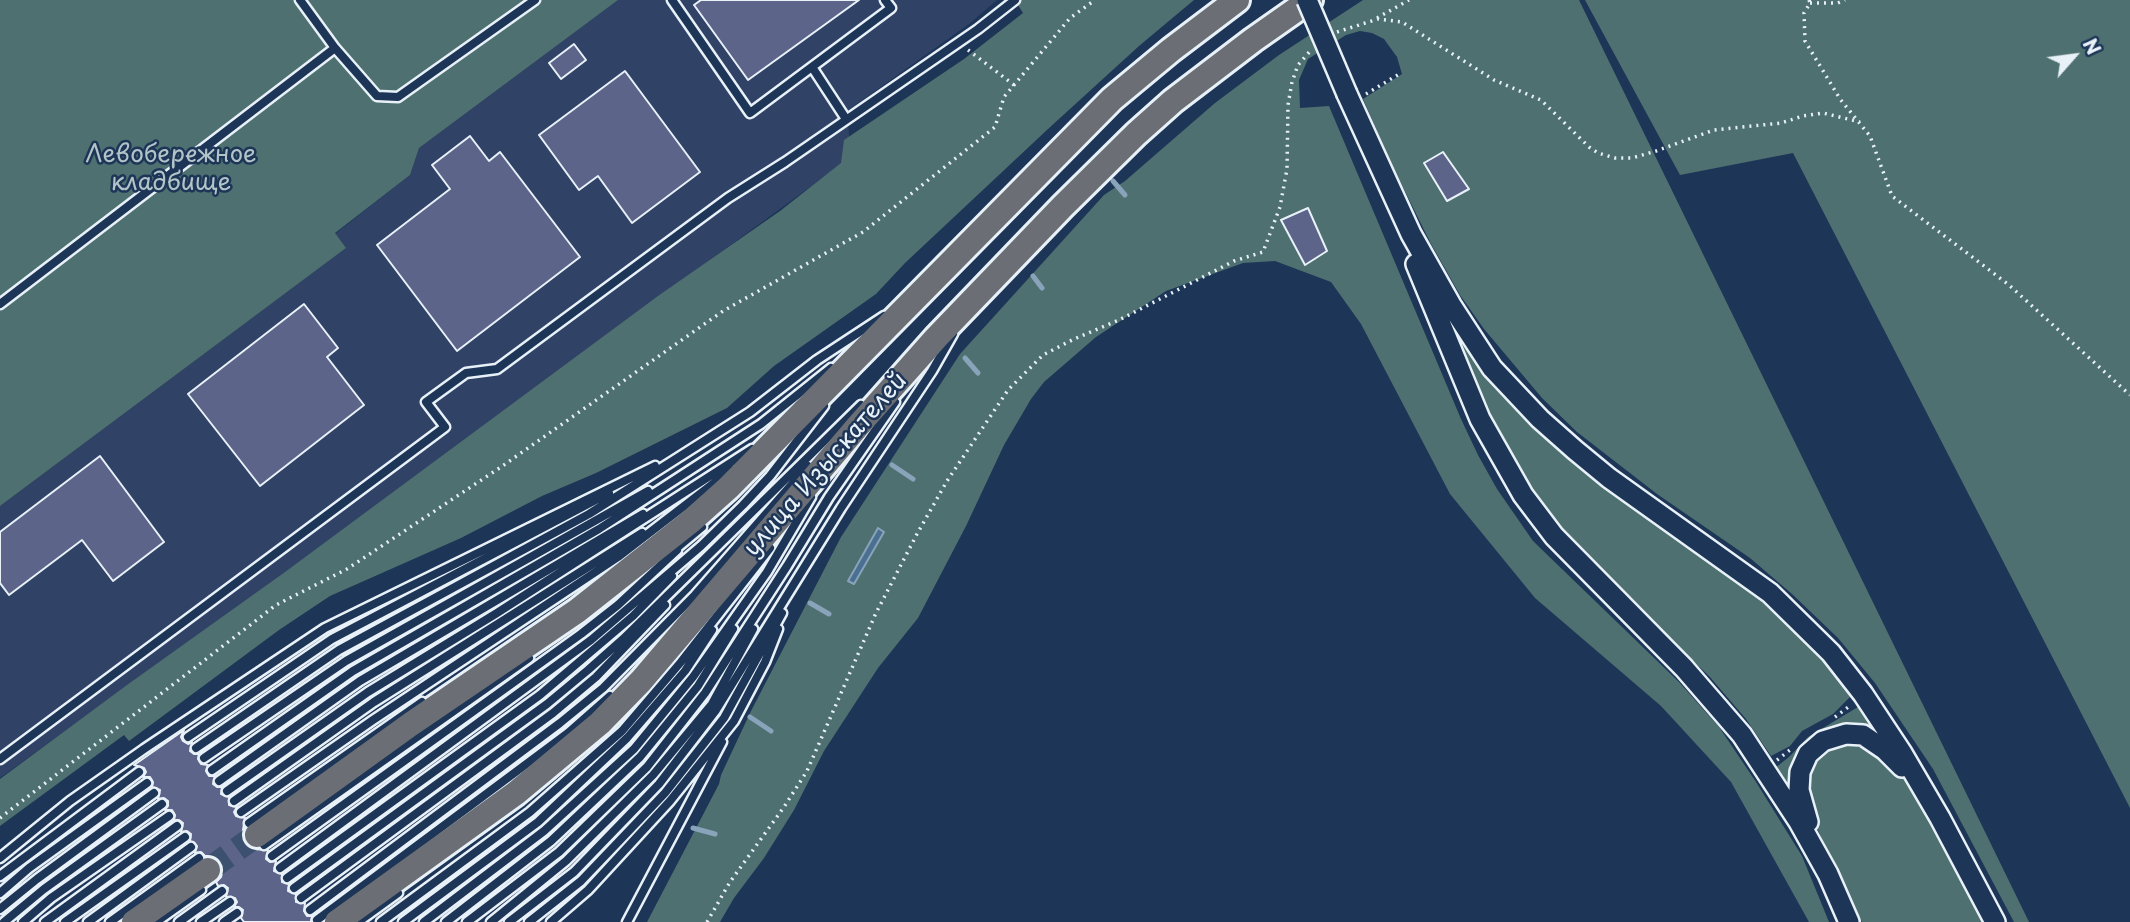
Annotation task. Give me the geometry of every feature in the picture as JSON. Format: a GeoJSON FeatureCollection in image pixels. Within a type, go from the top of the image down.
{"type":"FeatureCollection","features":[{"type":"Feature","properties":{"kind":"highway","name":"улица Изыскателей"},"geometry":{"type":"LineString","coordinates":[[257,834],[576,611],[696,519],[779,432],[922,292],[1112,99],[1237,0]]}},
{"type":"Feature","properties":{"kind":"highway","name":"улица Изыскателей"},"geometry":{"type":"LineString","coordinates":[[327,921],[516,793],[577,744],[641,681],[739,576],[857,427],[936,338],[1136,134],[1211,72],[1308,0]]}},
{"type":"Feature","properties":{"kind":"highway"},"geometry":{"type":"LineString","coordinates":[[134,922],[204,872]]}},
{"type":"Feature","properties":{"kind":"street"},"geometry":{"type":"LineString","coordinates":[[1308,0],[1354,96],[1411,234],[1492,368],[1540,419],[1601,471],[1738,569],[1806,626],[1831,653],[1863,694],[1902,753],[1995,922]]}},
{"type":"Feature","properties":{"kind":"street"},"geometry":{"type":"LineString","coordinates":[[1354,96],[1480,419],[1508,471],[1553,536],[1684,668],[1742,735],[1799,821],[1828,874]]}},
{"type":"Feature","properties":{"kind":"street"},"geometry":{"type":"LineString","coordinates":[[1849,922],[1801,802],[1798,781],[1808,754],[1830,737],[1856,734],[1872,739],[1910,776],[1940,818]]}},
{"type":"Feature","properties":{"kind":"lane"},"geometry":{"type":"LineString","coordinates":[[300,0],[335,48],[377,96],[398,97],[535,0]]}},
{"type":"Feature","properties":{"kind":"lane"},"geometry":{"type":"LineString","coordinates":[[672,0],[750,113],[891,8],[885,0]]}},
{"type":"Feature","properties":{"kind":"lane"},"geometry":{"type":"LineString","coordinates":[[0,759],[445,427],[426,402],[466,373],[496,369],[728,198],[958,43],[1015,0]]}},
{"type":"Feature","properties":{"kind":"lane"},"geometry":{"type":"LineString","coordinates":[[0,303],[335,48]]}},
{"type":"Feature","properties":{"kind":"lane"},"geometry":{"type":"LineString","coordinates":[[812,67],[846,119]]}},
{"type":"Feature","properties":{"kind":"lane"},"geometry":{"type":"LineString","coordinates":[[848,353],[922,292]]}},
{"type":"Feature","properties":{"kind":"lane"},"geometry":{"type":"LineString","coordinates":[[768,463],[922,292]]}},
{"type":"Feature","properties":{"kind":"lane"},"geometry":{"type":"LineString","coordinates":[[196,748],[339,650],[589,514],[750,412],[836,347],[922,292]]}},
{"type":"Feature","properties":{"kind":"lane"},"geometry":{"type":"LineString","coordinates":[[905,386],[970,304]]}},
{"type":"Feature","properties":{"kind":"lane"},"geometry":{"type":"LineString","coordinates":[[509,922],[574,872],[659,785],[716,710],[810,559],[933,371],[970,304]]}},
{"type":"Feature","properties":{"kind":"lane"},"geometry":{"type":"LineString","coordinates":[[875,392],[936,338]]}},
{"type":"Feature","properties":{"kind":"lane"},"geometry":{"type":"LineString","coordinates":[[212,770],[353,671],[599,528],[733,442],[777,412],[838,362]]}},
{"type":"Feature","properties":{"kind":"lane"},"geometry":{"type":"LineString","coordinates":[[287,878],[540,695],[633,616],[770,476],[843,382]]}},
{"type":"Feature","properties":{"kind":"lane"},"geometry":{"type":"LineString","coordinates":[[491,922],[566,861],[653,775],[712,704],[829,497],[897,397]]}},
{"type":"Feature","properties":{"kind":"lane"},"geometry":{"type":"LineString","coordinates":[[294,888],[547,704],[614,647],[865,401],[695,595],[638,668]]}},
{"type":"Feature","properties":{"kind":"lane"},"geometry":{"type":"LineString","coordinates":[[446,922],[551,841],[640,757],[698,686],[857,427]]}},
{"type":"Feature","properties":{"kind":"lane"},"geometry":{"type":"LineString","coordinates":[[188,737],[332,639],[584,508],[724,428]]}},
{"type":"Feature","properties":{"kind":"lane"},"geometry":{"type":"LineString","coordinates":[[227,792],[368,692],[498,613],[779,432]]}},
{"type":"Feature","properties":{"kind":"lane"},"geometry":{"type":"LineString","coordinates":[[204,758],[345,661],[733,442]]}},
{"type":"Feature","properties":{"kind":"lane"},"geometry":{"type":"LineString","coordinates":[[0,858],[70,801],[325,628],[655,466]]}},
{"type":"Feature","properties":{"kind":"lane"},"geometry":{"type":"LineString","coordinates":[[219,781],[360,681],[604,535],[691,487]]}},
{"type":"Feature","properties":{"kind":"lane"},"geometry":{"type":"LineString","coordinates":[[616,723],[739,576],[816,490]]}},
{"type":"Feature","properties":{"kind":"lane"},"geometry":{"type":"LineString","coordinates":[[581,595],[696,519]]}},
{"type":"Feature","properties":{"kind":"lane"},"geometry":{"type":"LineString","coordinates":[[607,601],[696,519]]}},
{"type":"Feature","properties":{"kind":"lane"},"geometry":{"type":"LineString","coordinates":[[272,856],[618,605],[696,519]]}},
{"type":"Feature","properties":{"kind":"lane"},"geometry":{"type":"LineString","coordinates":[[234,801],[374,702],[696,519]]}},
{"type":"Feature","properties":{"kind":"lane"},"geometry":{"type":"LineString","coordinates":[[241,812],[373,720],[618,557],[696,519]]}},
{"type":"Feature","properties":{"kind":"lane"},"geometry":{"type":"LineString","coordinates":[[280,868],[591,640],[701,546]]}},
{"type":"Feature","properties":{"kind":"lane"},"geometry":{"type":"LineString","coordinates":[[302,898],[597,677],[708,556]]}},
{"type":"Feature","properties":{"kind":"lane"},"geometry":{"type":"LineString","coordinates":[[529,922],[581,881],[665,793],[724,718],[810,559]]}},
{"type":"Feature","properties":{"kind":"lane"},"geometry":{"type":"LineString","coordinates":[[467,922],[559,852],[647,766],[705,694],[788,566]]}},
{"type":"Feature","properties":{"kind":"lane"},"geometry":{"type":"LineString","coordinates":[[424,922],[544,831],[634,749],[693,677],[767,572]]}},
{"type":"Feature","properties":{"kind":"lane"},"geometry":{"type":"LineString","coordinates":[[381,922],[530,812],[622,731],[681,662],[739,576]]}},
{"type":"Feature","properties":{"kind":"lane"},"geometry":{"type":"LineString","coordinates":[[403,922],[538,822],[627,738],[685,671],[739,576]]}},
{"type":"Feature","properties":{"kind":"lane"},"geometry":{"type":"LineString","coordinates":[[310,910],[603,688],[695,595]]}},
{"type":"Feature","properties":{"kind":"lane"},"geometry":{"type":"LineString","coordinates":[[627,922],[675,827],[765,662],[792,595]]}},
{"type":"Feature","properties":{"kind":"lane"},"geometry":{"type":"LineString","coordinates":[[573,625],[584,617]]}},
{"type":"Feature","properties":{"kind":"lane"},"geometry":{"type":"LineString","coordinates":[[257,834],[541,650]]}},
{"type":"Feature","properties":{"kind":"lane"},"geometry":{"type":"LineString","coordinates":[[327,921],[568,733],[619,687]]}},
{"type":"Feature","properties":{"kind":"lane"},"geometry":{"type":"LineString","coordinates":[[257,834],[433,695]]}},
{"type":"Feature","properties":{"kind":"lane"},"geometry":{"type":"LineString","coordinates":[[551,922],[589,890],[670,801],[734,720]]}},
{"type":"Feature","properties":{"kind":"lane"},"geometry":{"type":"LineString","coordinates":[[0,876],[139,772]]}},
{"type":"Feature","properties":{"kind":"lane"},"geometry":{"type":"LineString","coordinates":[[0,892],[29,867],[146,783]]}},
{"type":"Feature","properties":{"kind":"lane"},"geometry":{"type":"LineString","coordinates":[[521,802],[542,784]]}},
{"type":"Feature","properties":{"kind":"lane"},"geometry":{"type":"LineString","coordinates":[[0,909],[154,793]]}},
{"type":"Feature","properties":{"kind":"lane"},"geometry":{"type":"LineString","coordinates":[[4,922],[44,889],[162,804]]}},
{"type":"Feature","properties":{"kind":"lane"},"geometry":{"type":"LineString","coordinates":[[23,922],[51,898],[169,816]]}},
{"type":"Feature","properties":{"kind":"lane"},"geometry":{"type":"LineString","coordinates":[[45,922],[177,826]]}},
{"type":"Feature","properties":{"kind":"lane"},"geometry":{"type":"LineString","coordinates":[[65,922],[185,837]]}},
{"type":"Feature","properties":{"kind":"lane"},"geometry":{"type":"LineString","coordinates":[[88,922],[191,847]]}},
{"type":"Feature","properties":{"kind":"lane"},"geometry":{"type":"LineString","coordinates":[[110,922],[204,872]]}},
{"type":"Feature","properties":{"kind":"lane"},"geometry":{"type":"LineString","coordinates":[[156,922],[204,872]]}},
{"type":"Feature","properties":{"kind":"lane"},"geometry":{"type":"LineString","coordinates":[[358,922],[403,889]]}},
{"type":"Feature","properties":{"kind":"lane"},"geometry":{"type":"LineString","coordinates":[[179,922],[222,891]]}},
{"type":"Feature","properties":{"kind":"lane"},"geometry":{"type":"LineString","coordinates":[[201,922],[230,902]]}},
{"type":"Feature","properties":{"kind":"lane"},"geometry":{"type":"LineString","coordinates":[[224,922],[237,913]]}},
{"type":"Feature","properties":{"kind":"path"},"geometry":{"type":"LineString","coordinates":[[0,818],[276,605],[346,569],[380,547],[501,467],[723,311],[863,232],[995,127],[1004,97],[1070,18],[1095,0]]}},
{"type":"Feature","properties":{"kind":"path"},"geometry":{"type":"LineString","coordinates":[[1329,36],[1371,21],[1409,0]]}},
{"type":"Feature","properties":{"kind":"path"},"geometry":{"type":"LineString","coordinates":[[1845,0],[1838,3],[1810,2],[1804,13],[1805,41],[1823,74],[1871,136],[1892,196],[2009,285],[2130,395]]}},
{"type":"Feature","properties":{"kind":"path"},"geometry":{"type":"LineString","coordinates":[[1371,21],[1390,19],[1402,22],[1494,80],[1541,100],[1589,147],[1615,158],[1632,158],[1656,152],[1714,130],[1781,123],[1802,116],[1823,113],[1860,122]]}},
{"type":"Feature","properties":{"kind":"path"},"geometry":{"type":"LineString","coordinates":[[958,43],[1014,85]]}},
{"type":"Feature","properties":{"kind":"path"},"geometry":{"type":"LineString","coordinates":[[707,922],[730,882],[807,771],[876,613],[917,534],[954,471],[1008,390],[1043,355],[1074,338],[1119,320],[1234,261],[1263,252],[1280,207],[1287,169],[1288,105],[1292,82],[1298,65],[1318,44]]}},
{"type":"Feature","properties":{"kind":"path"},"geometry":{"type":"LineString","coordinates":[[1354,96],[1401,73]]}},
{"type":"Feature","properties":{"kind":"shaded area"},"geometry":{"type":"Polygon","coordinates":[[[618,0],[997,0],[969,24],[847,111],[851,157],[485,428],[0,778],[0,506],[346,248],[335,234],[410,175],[419,148],[618,0]]]}},
{"type":"Feature","properties":{"kind":"shaded area"},"geometry":{"type":"Polygon","coordinates":[[[878,528],[884,532],[854,584],[848,581],[878,528]]]}},
{"type":"Feature","properties":{"kind":"green space","name":"Левобережное кладбище"},"geometry":{"type":"Polygon","coordinates":[[[0,0],[618,0],[419,148],[410,175],[335,233],[346,248],[0,506],[0,0]]]}},
{"type":"Feature","properties":{"kind":"green space"},"geometry":{"type":"Polygon","coordinates":[[[1015,0],[1194,0],[1048,129],[905,263],[876,294],[774,366],[727,408],[596,473],[542,496],[461,538],[330,596],[279,630],[129,741],[124,735],[0,826],[0,779],[658,296],[780,211],[841,163],[844,140],[964,59],[1023,13],[1015,0]]]}},
{"type":"Feature","properties":{"kind":"green space"},"geometry":{"type":"Polygon","coordinates":[[[1363,0],[1579,0],[2029,922],[2014,922],[1933,769],[1875,683],[1838,638],[1750,558],[1657,494],[1577,432],[1542,398],[1484,329],[1460,295],[1430,242],[1363,99],[1402,74],[1397,57],[1384,39],[1360,31],[1346,35],[1308,59],[1299,80],[1300,108],[1329,106],[1478,455],[1497,489],[1533,541],[1679,682],[1719,727],[1802,856],[1829,922],[1809,922],[1731,782],[1661,706],[1535,598],[1450,494],[1361,324],[1331,282],[1275,261],[1243,263],[1166,291],[1096,337],[1044,382],[1004,445],[918,618],[878,668],[824,751],[794,810],[720,922],[647,922],[719,784],[751,711],[841,537],[960,354],[1104,195],[1125,181],[1215,103],[1279,55],[1363,0]]]}},
{"type":"Feature","properties":{"kind":"green space"},"geometry":{"type":"Polygon","coordinates":[[[1585,0],[2130,0],[2130,808],[1793,153],[1680,175],[1585,0]]]}},
{"type":"Feature","properties":{"kind":"green space"},"geometry":{"type":"Polygon","coordinates":[[[1443,311],[1470,348],[1758,595],[1818,651],[1852,695],[1833,714],[1802,731],[1790,746],[1771,756],[1746,719],[1709,676],[1545,516],[1490,425],[1443,311]]]}},
{"type":"Feature","properties":{"kind":"green space"},"geometry":{"type":"Polygon","coordinates":[[[1863,704],[1894,749],[1874,732],[1797,755],[1790,772],[1792,795],[1775,768],[1808,737],[1863,704]]]}},
{"type":"Feature","properties":{"kind":"green space"},"geometry":{"type":"Polygon","coordinates":[[[1858,740],[1886,758],[1923,801],[1986,922],[1862,922],[1843,888],[1814,821],[1806,786],[1814,754],[1858,740]]]}},
{"type":"Feature","properties":{"kind":"building"},"geometry":{"type":"Polygon","coordinates":[[[701,0],[859,0],[748,80],[694,5],[701,0]]]}},
{"type":"Feature","properties":{"kind":"building"},"geometry":{"type":"Polygon","coordinates":[[[574,44],[586,60],[561,79],[549,63],[574,44]]]}},
{"type":"Feature","properties":{"kind":"building"},"geometry":{"type":"Polygon","coordinates":[[[625,71],[700,172],[632,223],[598,176],[579,190],[539,135],[625,71]]]}},
{"type":"Feature","properties":{"kind":"building"},"geometry":{"type":"Polygon","coordinates":[[[470,136],[489,161],[500,152],[580,257],[457,351],[377,245],[450,189],[432,165],[470,136]]]}},
{"type":"Feature","properties":{"kind":"building"},"geometry":{"type":"Polygon","coordinates":[[[1443,152],[1469,189],[1447,201],[1424,163],[1443,152]]]}},
{"type":"Feature","properties":{"kind":"building"},"geometry":{"type":"Polygon","coordinates":[[[1308,208],[1327,251],[1305,265],[1281,220],[1308,208]]]}},
{"type":"Feature","properties":{"kind":"building"},"geometry":{"type":"Polygon","coordinates":[[[304,304],[338,348],[327,357],[364,405],[260,486],[188,394],[304,304]]]}},
{"type":"Feature","properties":{"kind":"building"},"geometry":{"type":"Polygon","coordinates":[[[100,456],[164,542],[113,581],[82,540],[9,595],[0,583],[0,532],[100,456]]]}},
{"type":"Feature","properties":{"kind":"building"},"geometry":{"type":"Polygon","coordinates":[[[184,730],[181,737],[183,741],[188,744],[192,742],[190,751],[199,754],[201,764],[208,765],[206,771],[209,776],[215,776],[213,784],[222,787],[221,794],[229,797],[229,805],[237,807],[234,812],[236,816],[245,818],[242,836],[245,843],[252,849],[268,850],[266,859],[270,862],[276,861],[274,871],[282,874],[282,882],[289,884],[288,891],[296,894],[296,902],[305,903],[304,911],[307,916],[312,916],[311,922],[244,922],[241,918],[243,910],[234,907],[237,902],[235,898],[226,897],[228,888],[224,885],[218,886],[216,882],[223,869],[220,861],[214,856],[195,853],[197,846],[190,841],[191,834],[187,831],[181,832],[183,823],[174,820],[172,810],[165,810],[168,801],[164,798],[158,799],[160,790],[152,787],[150,777],[143,777],[146,772],[144,768],[134,765],[184,730]]]}},
{"type":"Feature","properties":{"kind":"waterway"},"geometry":{"type":"LineString","coordinates":[[1113,181],[1125,195]]}},
{"type":"Feature","properties":{"kind":"waterway"},"geometry":{"type":"LineString","coordinates":[[1033,276],[1042,288]]}},
{"type":"Feature","properties":{"kind":"waterway"},"geometry":{"type":"LineString","coordinates":[[965,358],[978,373]]}},
{"type":"Feature","properties":{"kind":"waterway"},"geometry":{"type":"LineString","coordinates":[[892,465],[913,479]]}},
{"type":"Feature","properties":{"kind":"waterway"},"geometry":{"type":"LineString","coordinates":[[810,603],[829,614]]}},
{"type":"Feature","properties":{"kind":"waterway"},"geometry":{"type":"LineString","coordinates":[[750,717],[771,731]]}},
{"type":"Feature","properties":{"kind":"waterway"},"geometry":{"type":"LineString","coordinates":[[693,828],[715,834]]}},
{"type":"Feature","properties":{"kind":"tunnel"},"geometry":{"type":"LineString","coordinates":[[208,870],[257,835]]}}]}
